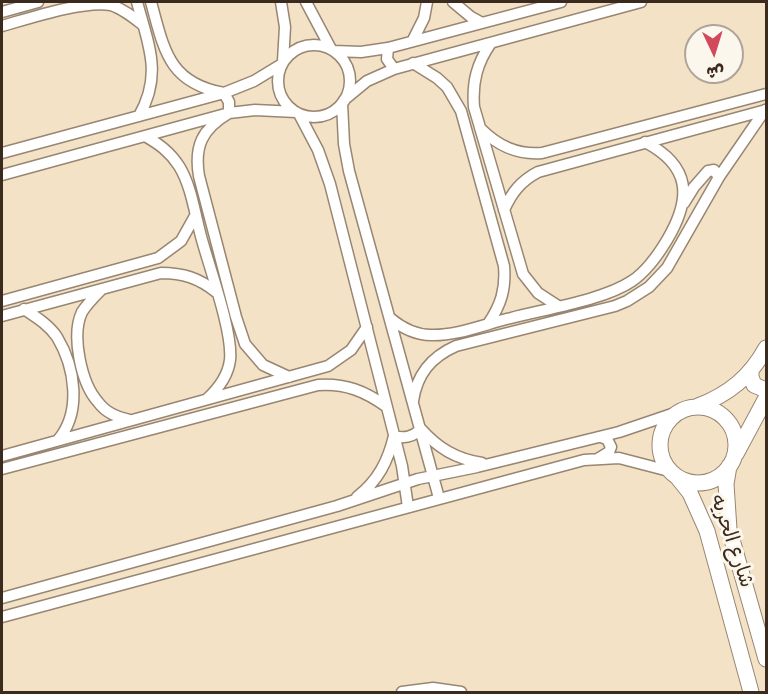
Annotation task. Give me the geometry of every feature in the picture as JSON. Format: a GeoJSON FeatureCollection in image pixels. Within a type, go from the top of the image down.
{"type":"FeatureCollection","features":[{"type":"Feature","properties":{"kind":"street"},"geometry":{"type":"LineString","coordinates":[[2,12],[38,2]]}},
{"type":"Feature","properties":{"kind":"street"},"geometry":{"type":"LineString","coordinates":[[2,26],[90,2],[122,9],[143,25]]}},
{"type":"Feature","properties":{"kind":"street"},"geometry":{"type":"LineString","coordinates":[[137,2],[152,56],[153,79],[151,92],[139,116]]}},
{"type":"Feature","properties":{"kind":"street"},"geometry":{"type":"LineString","coordinates":[[151,2],[165,53],[178,72],[199,87],[224,93],[229,102],[229,113]]}},
{"type":"Feature","properties":{"kind":"street"},"geometry":{"type":"LineString","coordinates":[[281,2],[285,27],[282,62],[277,82],[279,91],[283,99],[298,113],[313,137],[328,175],[402,466],[408,507]]}},
{"type":"Feature","properties":{"kind":"street"},"geometry":{"type":"LineString","coordinates":[[306,2],[333,50],[341,57],[349,74],[350,83],[343,101],[344,144],[349,171],[439,498]]}},
{"type":"Feature","properties":{"kind":"street"},"geometry":{"type":"LineString","coordinates":[[413,40],[424,18],[427,2]]}},
{"type":"Feature","properties":{"kind":"street"},"geometry":{"type":"LineString","coordinates":[[453,2],[482,23]]}},
{"type":"Feature","properties":{"kind":"street"},"geometry":{"type":"LineString","coordinates":[[2,153],[224,93],[254,81],[282,62],[296,49],[304,46],[314,45],[333,50],[361,52],[388,48],[561,2]]}},
{"type":"Feature","properties":{"kind":"street"},"geometry":{"type":"LineString","coordinates":[[2,175],[229,113],[255,110],[318,116],[327,114],[367,81],[394,69],[641,2]]}},
{"type":"Feature","properties":{"kind":"street"},"geometry":{"type":"LineString","coordinates":[[2,3],[17,8]]}},
{"type":"Feature","properties":{"kind":"street"},"geometry":{"type":"LineString","coordinates":[[491,43],[483,54],[474,80],[474,107],[519,263],[526,279],[538,293],[558,306]]}},
{"type":"Feature","properties":{"kind":"street"},"geometry":{"type":"LineString","coordinates":[[388,48],[387,59],[394,69]]}},
{"type":"Feature","properties":{"kind":"street"},"geometry":{"type":"LineString","coordinates":[[152,56],[156,59],[161,58],[165,53]]}},
{"type":"Feature","properties":{"kind":"street"},"geometry":{"type":"LineString","coordinates":[[413,63],[432,74],[447,87],[460,111],[504,266],[504,291],[496,314],[488,324]]}},
{"type":"Feature","properties":{"kind":"street"},"geometry":{"type":"LineString","coordinates":[[480,128],[490,139],[503,147],[533,154],[551,152],[766,94]]}},
{"type":"Feature","properties":{"kind":"street"},"geometry":{"type":"LineString","coordinates":[[460,111],[465,107],[474,107]]}},
{"type":"Feature","properties":{"kind":"street"},"geometry":{"type":"LineString","coordinates":[[504,210],[517,187],[538,172],[766,110]]}},
{"type":"Feature","properties":{"kind":"street"},"geometry":{"type":"LineString","coordinates":[[413,401],[419,377],[426,367],[445,351],[456,346],[609,308],[639,295],[654,283],[667,268],[719,177],[766,110]]}},
{"type":"Feature","properties":{"kind":"street"},"geometry":{"type":"LineString","coordinates":[[229,113],[210,127],[199,146],[197,161],[199,176],[245,344],[263,365],[288,377]]}},
{"type":"Feature","properties":{"kind":"street"},"geometry":{"type":"LineString","coordinates":[[145,136],[170,154],[186,180],[224,320],[230,347],[227,371],[222,382],[206,400]]}},
{"type":"Feature","properties":{"kind":"street"},"geometry":{"type":"LineString","coordinates":[[645,142],[667,156],[675,166],[681,178],[684,204]]}},
{"type":"Feature","properties":{"kind":"street"},"geometry":{"type":"LineString","coordinates":[[533,154],[533,164],[538,172]]}},
{"type":"Feature","properties":{"kind":"street"},"geometry":{"type":"LineString","coordinates":[[328,175],[337,167],[349,171]]}},
{"type":"Feature","properties":{"kind":"street"},"geometry":{"type":"LineString","coordinates":[[390,318],[401,327],[414,333],[442,335],[614,290],[643,273],[668,240],[684,204],[694,187],[708,171],[714,170],[719,177]]}},
{"type":"Feature","properties":{"kind":"street"},"geometry":{"type":"LineString","coordinates":[[186,180],[190,176],[199,176]]}},
{"type":"Feature","properties":{"kind":"street"},"geometry":{"type":"LineString","coordinates":[[2,301],[158,258],[181,241],[195,216]]}},
{"type":"Feature","properties":{"kind":"street"},"geometry":{"type":"LineString","coordinates":[[158,258],[164,265],[161,273]]}},
{"type":"Feature","properties":{"kind":"street"},"geometry":{"type":"LineString","coordinates":[[504,266],[511,267],[519,263]]}},
{"type":"Feature","properties":{"kind":"street"},"geometry":{"type":"LineString","coordinates":[[2,316],[161,273],[191,276],[216,292]]}},
{"type":"Feature","properties":{"kind":"street"},"geometry":{"type":"LineString","coordinates":[[103,288],[82,312],[78,327],[78,343],[90,390],[97,402],[106,411],[130,420]]}},
{"type":"Feature","properties":{"kind":"street"},"geometry":{"type":"LineString","coordinates":[[24,309],[47,326],[62,348],[74,394],[70,420],[57,441]]}},
{"type":"Feature","properties":{"kind":"street"},"geometry":{"type":"LineString","coordinates":[[224,320],[230,321],[236,317]]}},
{"type":"Feature","properties":{"kind":"street"},"geometry":{"type":"LineString","coordinates":[[2,456],[314,370],[340,359],[351,350],[367,327]]}},
{"type":"Feature","properties":{"kind":"street"},"geometry":{"type":"LineString","coordinates":[[442,335],[441,344],[445,351]]}},
{"type":"Feature","properties":{"kind":"street"},"geometry":{"type":"LineString","coordinates":[[62,348],[71,342],[78,343]]}},
{"type":"Feature","properties":{"kind":"street"},"geometry":{"type":"LineString","coordinates":[[2,598],[352,502],[433,476],[601,437],[697,407],[729,392],[751,372],[766,348]]}},
{"type":"Feature","properties":{"kind":"street"},"geometry":{"type":"LineString","coordinates":[[314,370],[319,375],[318,385]]}},
{"type":"Feature","properties":{"kind":"street"},"geometry":{"type":"LineString","coordinates":[[751,372],[754,385],[766,390]]}},
{"type":"Feature","properties":{"kind":"street"},"geometry":{"type":"LineString","coordinates":[[2,469],[318,385],[347,386],[361,391],[387,407]]}},
{"type":"Feature","properties":{"kind":"street"},"geometry":{"type":"LineString","coordinates":[[74,394],[81,396],[90,390]]}},
{"type":"Feature","properties":{"kind":"street","name":"شارع الحريه"},"geometry":{"type":"LineString","coordinates":[[766,398],[732,461],[726,500],[729,529],[766,660]]}},
{"type":"Feature","properties":{"kind":"street"},"geometry":{"type":"LineString","coordinates":[[598,458],[629,459],[674,474],[689,482],[711,481],[721,475],[732,461],[735,436],[725,418],[717,412],[697,407]]}},
{"type":"Feature","properties":{"kind":"street"},"geometry":{"type":"LineString","coordinates":[[674,474],[660,451],[660,440],[663,429],[678,412]]}},
{"type":"Feature","properties":{"kind":"street"},"geometry":{"type":"LineString","coordinates":[[394,436],[406,438],[421,429]]}},
{"type":"Feature","properties":{"kind":"street"},"geometry":{"type":"LineString","coordinates":[[421,429],[445,451],[459,458],[489,464]]}},
{"type":"Feature","properties":{"kind":"street"},"geometry":{"type":"LineString","coordinates":[[352,502],[375,480],[384,466],[394,436]]}},
{"type":"Feature","properties":{"kind":"street"},"geometry":{"type":"LineString","coordinates":[[2,617],[558,466],[598,458],[609,453],[611,447],[608,439],[601,437]]}},
{"type":"Feature","properties":{"kind":"street","name":"شارع الحريه"},"geometry":{"type":"LineString","coordinates":[[674,474],[700,511],[713,549],[751,693]]}},
{"type":"Feature","properties":{"kind":"street"},"geometry":{"type":"LineString","coordinates":[[713,549],[722,540],[734,545]]}},
{"type":"Feature","properties":{"kind":"street"},"geometry":{"type":"LineString","coordinates":[[83,576],[89,594]]}},
{"type":"Feature","properties":{"kind":"street"},"geometry":{"type":"LineString","coordinates":[[2,589],[15,594]]}},
{"type":"Feature","properties":{"kind":"street"},"geometry":{"type":"LineString","coordinates":[[407,692],[461,693]]}}]}
